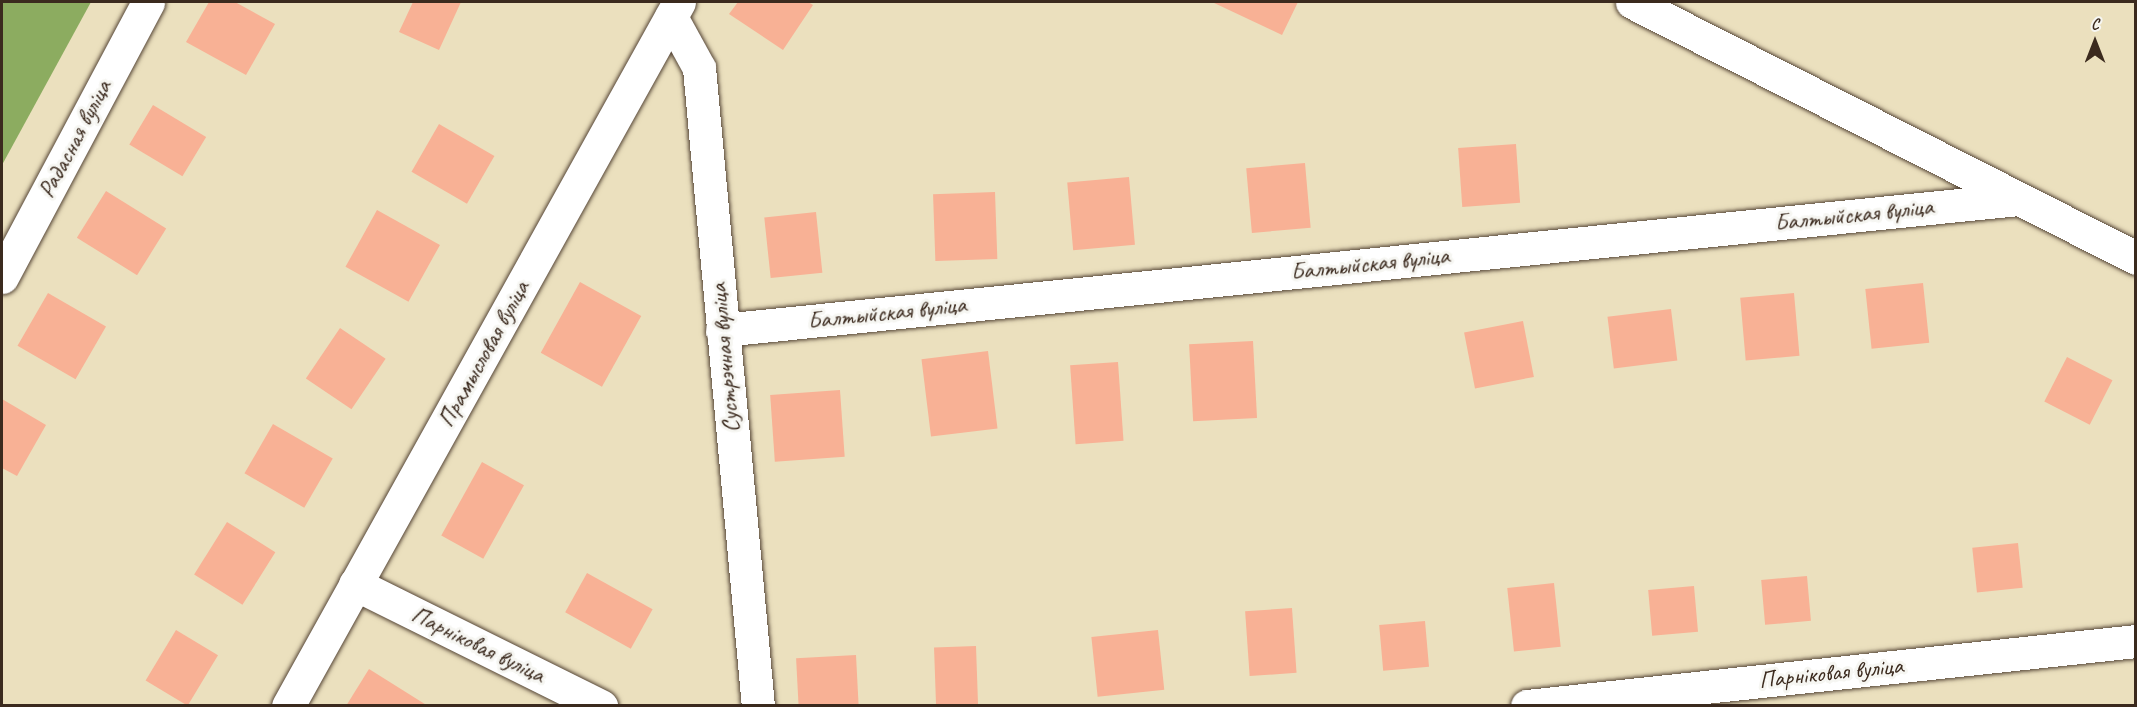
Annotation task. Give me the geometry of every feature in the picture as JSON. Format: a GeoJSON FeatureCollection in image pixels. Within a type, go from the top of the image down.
{"type":"FeatureCollection","features":[{"type":"Feature","properties":{"kind":"street","name":"Радасная вуліца"},"geometry":{"type":"LineString","coordinates":[[2,277],[148,2]]}},
{"type":"Feature","properties":{"kind":"street"},"geometry":{"type":"LineString","coordinates":[[1632,2],[2136,258]]}},
{"type":"Feature","properties":{"kind":"street","name":"Сустрэчная вуліца"},"geometry":{"type":"LineString","coordinates":[[675,9],[699,68],[758,705]]}},
{"type":"Feature","properties":{"kind":"street","name":"Прамысловая вуліца"},"geometry":{"type":"LineString","coordinates":[[288,705],[675,9]]}},
{"type":"Feature","properties":{"kind":"street","name":"Балтыйская вуліца"},"geometry":{"type":"LineString","coordinates":[[722,330],[2018,199]]}},
{"type":"Feature","properties":{"kind":"street","name":"Парніковая вуліца"},"geometry":{"type":"LineString","coordinates":[[355,584],[601,705]]}},
{"type":"Feature","properties":{"kind":"street","name":"Парніковая вуліца"},"geometry":{"type":"LineString","coordinates":[[1527,705],[2136,640]]}},
{"type":"Feature","properties":{"kind":"green space"},"geometry":{"type":"Polygon","coordinates":[[[2,2],[91,2],[2,165],[2,2]]]}},
{"type":"Feature","properties":{"kind":"building"},"geometry":{"type":"Polygon","coordinates":[[[209,2],[235,2],[275,24],[246,75],[186,42],[209,2]]]}},
{"type":"Feature","properties":{"kind":"building"},"geometry":{"type":"Polygon","coordinates":[[[413,2],[461,2],[439,50],[399,32],[413,2]]]}},
{"type":"Feature","properties":{"kind":"building"},"geometry":{"type":"Polygon","coordinates":[[[738,2],[808,2],[813,5],[783,50],[729,14],[738,2]]]}},
{"type":"Feature","properties":{"kind":"building"},"geometry":{"type":"Polygon","coordinates":[[[1212,2],[1298,2],[1282,35],[1212,2]]]}},
{"type":"Feature","properties":{"kind":"building"},"geometry":{"type":"Polygon","coordinates":[[[153,105],[206,137],[182,176],[129,144],[153,105]]]}},
{"type":"Feature","properties":{"kind":"building"},"geometry":{"type":"Polygon","coordinates":[[[439,124],[494,156],[467,204],[412,172],[439,124]]]}},
{"type":"Feature","properties":{"kind":"building"},"geometry":{"type":"Polygon","coordinates":[[[1516,144],[1520,203],[1462,207],[1458,148],[1516,144]]]}},
{"type":"Feature","properties":{"kind":"building"},"geometry":{"type":"Polygon","coordinates":[[[1305,163],[1311,228],[1252,233],[1246,168],[1305,163]]]}},
{"type":"Feature","properties":{"kind":"building"},"geometry":{"type":"Polygon","coordinates":[[[1129,177],[1135,245],[1073,250],[1067,182],[1129,177]]]}},
{"type":"Feature","properties":{"kind":"building"},"geometry":{"type":"Polygon","coordinates":[[[106,191],[166,229],[137,275],[77,238],[106,191]]]}},
{"type":"Feature","properties":{"kind":"building"},"geometry":{"type":"Polygon","coordinates":[[[995,192],[997,259],[935,261],[933,194],[995,192]]]}},
{"type":"Feature","properties":{"kind":"building"},"geometry":{"type":"Polygon","coordinates":[[[377,210],[440,245],[408,302],[345,267],[377,210]]]}},
{"type":"Feature","properties":{"kind":"building"},"geometry":{"type":"Polygon","coordinates":[[[816,212],[822,273],[771,278],[764,217],[816,212]]]}},
{"type":"Feature","properties":{"kind":"building"},"geometry":{"type":"Polygon","coordinates":[[[580,282],[641,316],[602,387],[541,353],[580,282]]]}},
{"type":"Feature","properties":{"kind":"building"},"geometry":{"type":"Polygon","coordinates":[[[1923,283],[1929,343],[1872,349],[1865,289],[1923,283]]]}},
{"type":"Feature","properties":{"kind":"building"},"geometry":{"type":"Polygon","coordinates":[[[48,293],[106,326],[76,379],[18,346],[48,293]]]}},
{"type":"Feature","properties":{"kind":"building"},"geometry":{"type":"Polygon","coordinates":[[[1794,293],[1799,356],[1746,360],[1740,298],[1794,293]]]}},
{"type":"Feature","properties":{"kind":"building"},"geometry":{"type":"Polygon","coordinates":[[[1671,309],[1677,361],[1614,368],[1607,317],[1671,309]]]}},
{"type":"Feature","properties":{"kind":"building"},"geometry":{"type":"Polygon","coordinates":[[[1523,321],[1534,377],[1475,388],[1464,332],[1523,321]]]}},
{"type":"Feature","properties":{"kind":"building"},"geometry":{"type":"Polygon","coordinates":[[[340,328],[386,359],[351,409],[306,379],[340,328]]]}},
{"type":"Feature","properties":{"kind":"building"},"geometry":{"type":"Polygon","coordinates":[[[1253,341],[1257,418],[1193,421],[1189,344],[1253,341]]]}},
{"type":"Feature","properties":{"kind":"building"},"geometry":{"type":"Polygon","coordinates":[[[988,351],[998,428],[931,437],[921,359],[988,351]]]}},
{"type":"Feature","properties":{"kind":"building"},"geometry":{"type":"Polygon","coordinates":[[[2067,357],[2112,380],[2090,425],[2044,402],[2067,357]]]}},
{"type":"Feature","properties":{"kind":"building"},"geometry":{"type":"Polygon","coordinates":[[[1118,362],[1124,441],[1076,444],[1070,365],[1118,362]]]}},
{"type":"Feature","properties":{"kind":"building"},"geometry":{"type":"Polygon","coordinates":[[[840,390],[845,457],[775,462],[770,395],[840,390]]]}},
{"type":"Feature","properties":{"kind":"building"},"geometry":{"type":"Polygon","coordinates":[[[2,399],[46,425],[17,476],[2,468],[2,399]]]}},
{"type":"Feature","properties":{"kind":"building"},"geometry":{"type":"Polygon","coordinates":[[[273,424],[333,458],[304,508],[244,473],[273,424]]]}},
{"type":"Feature","properties":{"kind":"building"},"geometry":{"type":"Polygon","coordinates":[[[482,462],[524,485],[483,559],[441,535],[482,462]]]}},
{"type":"Feature","properties":{"kind":"building"},"geometry":{"type":"Polygon","coordinates":[[[227,522],[275,552],[242,605],[194,575],[227,522]]]}},
{"type":"Feature","properties":{"kind":"building"},"geometry":{"type":"Polygon","coordinates":[[[2018,543],[2023,588],[1977,593],[1972,548],[2018,543]]]}},
{"type":"Feature","properties":{"kind":"building"},"geometry":{"type":"Polygon","coordinates":[[[587,573],[653,609],[631,649],[565,612],[587,573]]]}},
{"type":"Feature","properties":{"kind":"building"},"geometry":{"type":"Polygon","coordinates":[[[1807,576],[1811,621],[1765,625],[1761,580],[1807,576]]]}},
{"type":"Feature","properties":{"kind":"building"},"geometry":{"type":"Polygon","coordinates":[[[1554,583],[1561,647],[1514,652],[1507,588],[1554,583]]]}},
{"type":"Feature","properties":{"kind":"building"},"geometry":{"type":"Polygon","coordinates":[[[1694,586],[1698,632],[1652,636],[1648,590],[1694,586]]]}},
{"type":"Feature","properties":{"kind":"building"},"geometry":{"type":"Polygon","coordinates":[[[1292,608],[1297,673],[1250,676],[1245,611],[1292,608]]]}},
{"type":"Feature","properties":{"kind":"building"},"geometry":{"type":"Polygon","coordinates":[[[1425,621],[1429,667],[1383,671],[1379,625],[1425,621]]]}},
{"type":"Feature","properties":{"kind":"building"},"geometry":{"type":"Polygon","coordinates":[[[176,630],[218,655],[188,706],[146,681],[176,630]]]}},
{"type":"Feature","properties":{"kind":"building"},"geometry":{"type":"Polygon","coordinates":[[[1158,630],[1164,690],[1098,697],[1091,637],[1158,630]]]}},
{"type":"Feature","properties":{"kind":"building"},"geometry":{"type":"Polygon","coordinates":[[[976,646],[978,706],[936,706],[934,647],[976,646]]]}},
{"type":"Feature","properties":{"kind":"building"},"geometry":{"type":"Polygon","coordinates":[[[856,655],[859,706],[799,706],[796,658],[856,655]]]}},
{"type":"Feature","properties":{"kind":"building"},"geometry":{"type":"Polygon","coordinates":[[[369,669],[428,706],[346,706],[369,669]]]}}]}
